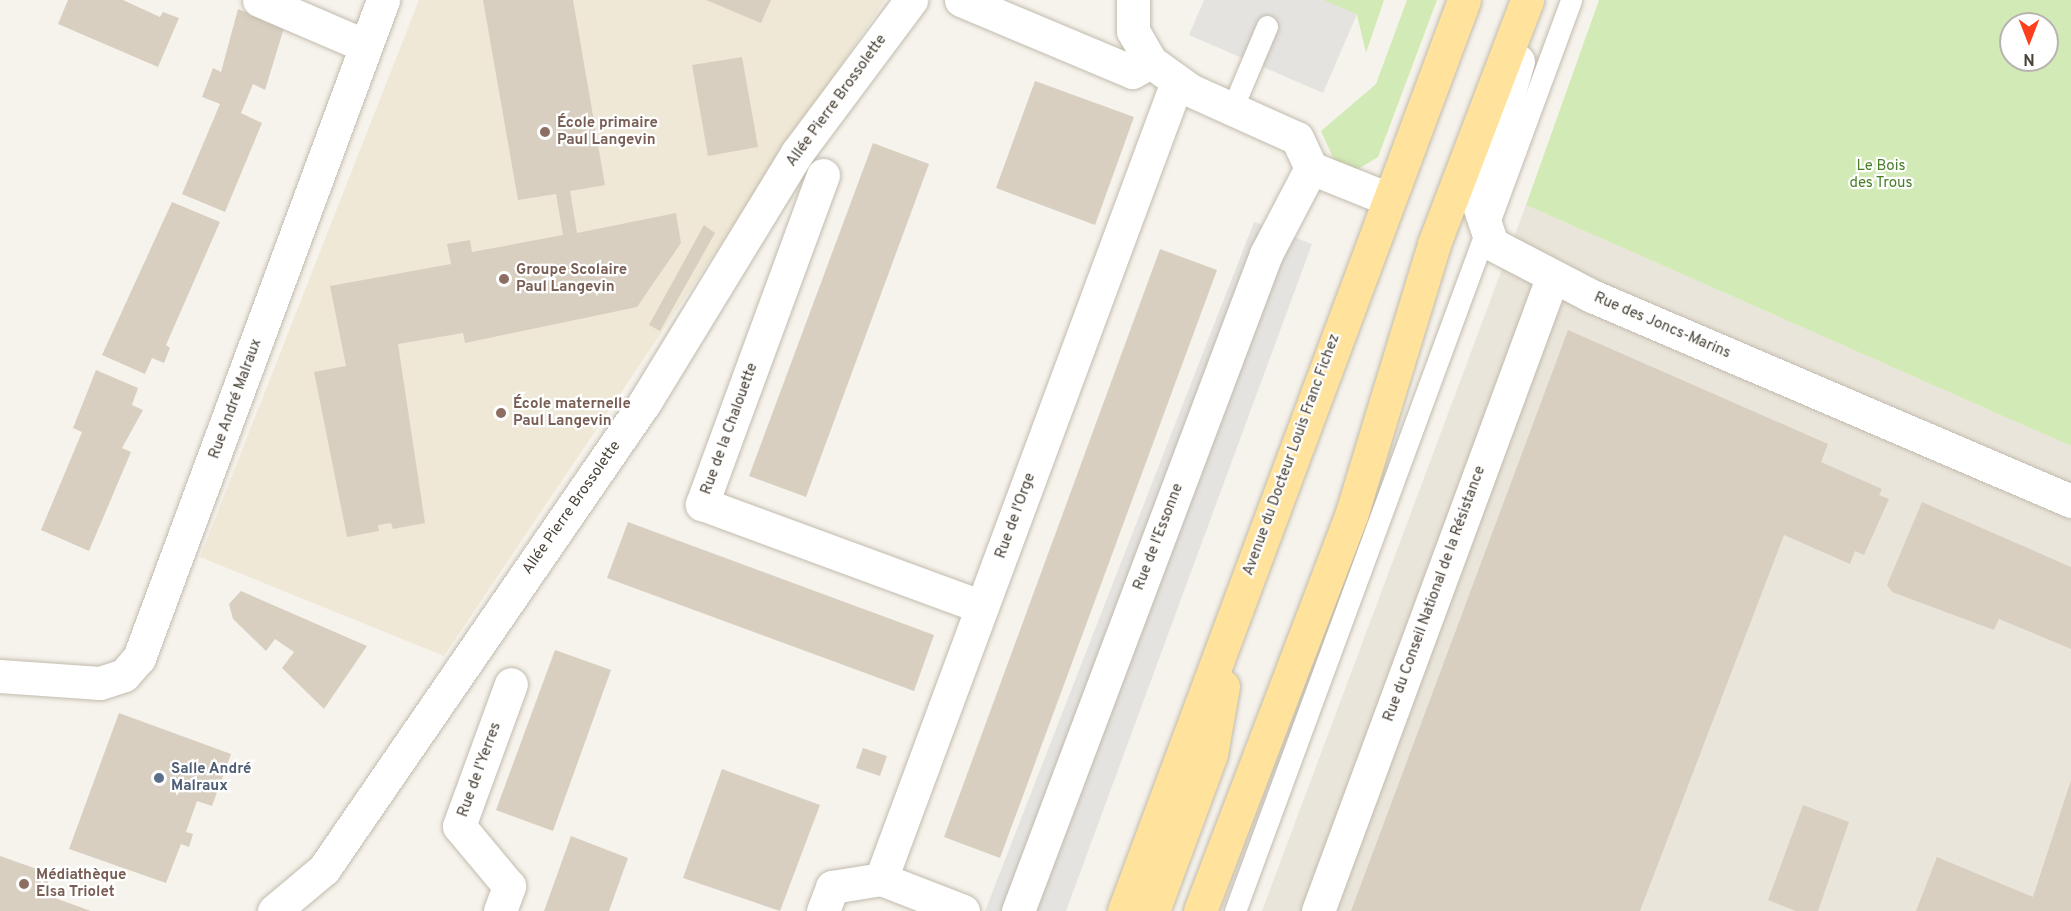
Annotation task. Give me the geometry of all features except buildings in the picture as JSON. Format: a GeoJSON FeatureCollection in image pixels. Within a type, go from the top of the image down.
{"type":"FeatureCollection","features":[{"type":"Feature","properties":{"kind":"main road","name":"Avenue du Docteur Louis Franc Fichez"},"geometry":{"type":"LineString","coordinates":[[1124,911],[1386,198],[1464,0]]}},
{"type":"Feature","properties":{"kind":"main road"},"geometry":{"type":"LineString","coordinates":[[1200,911],[1351,516],[1434,244],[1527,0]]}},
{"type":"Feature","properties":{"kind":"main road"},"geometry":{"type":"LineString","coordinates":[[1153,911],[1211,754],[1240,596]]}},
{"type":"Feature","properties":{"kind":"street"},"geometry":{"type":"LineString","coordinates":[[259,0],[366,46]]}},
{"type":"Feature","properties":{"kind":"street","name":"Rue André Malraux"},"geometry":{"type":"LineString","coordinates":[[0,676],[100,683],[124,675],[139,658],[383,0]]}},
{"type":"Feature","properties":{"kind":"street","name":"Allée Pierre Brossolette"},"geometry":{"type":"LineString","coordinates":[[274,911],[324,869],[645,402],[797,153],[911,0]]}},
{"type":"Feature","properties":{"kind":"street"},"geometry":{"type":"LineString","coordinates":[[961,0],[1132,72],[1151,62]]}},
{"type":"Feature","properties":{"kind":"street","name":"Rue des Joncs-Marins"},"geometry":{"type":"LineString","coordinates":[[1536,0],[1477,200],[1492,244],[1552,278],[2071,501]]}},
{"type":"Feature","properties":{"kind":"street"},"geometry":{"type":"LineString","coordinates":[[1133,16],[1151,62],[1177,82],[1297,138],[1311,168],[1386,198]]}},
{"type":"Feature","properties":{"kind":"street","name":"Rue de l'Orge"},"geometry":{"type":"LineString","coordinates":[[881,879],[1177,82]]}},
{"type":"Feature","properties":{"kind":"street","name":"Rue de l'Essonne"},"geometry":{"type":"LineString","coordinates":[[1018,911],[1266,254],[1311,168]]}},
{"type":"Feature","properties":{"kind":"street","name":"Rue de la Chalouette"},"geometry":{"type":"LineString","coordinates":[[823,175],[702,504],[982,607]]}},
{"type":"Feature","properties":{"kind":"street","name":"Rue du Conseil National de la Résistance"},"geometry":{"type":"LineString","coordinates":[[1318,911],[1552,278]]}},
{"type":"Feature","properties":{"kind":"street","name":"Rue de l'Yerres"},"geometry":{"type":"LineString","coordinates":[[500,911],[509,886],[459,826],[511,684]]}},
{"type":"Feature","properties":{"kind":"street"},"geometry":{"type":"LineString","coordinates":[[823,911],[832,887],[881,879],[963,911]]}},
{"type":"Feature","properties":{"kind":"lane"},"geometry":{"type":"LineString","coordinates":[[1235,911],[1485,226],[1571,0]]}},
{"type":"Feature","properties":{"kind":"lane"},"geometry":{"type":"LineString","coordinates":[[1232,109],[1267,26]]}},
{"type":"Feature","properties":{"kind":"shaded area","name":"Groupe Scolaire Paul Langevin"},"geometry":{"type":"Polygon","coordinates":[[[419,0],[885,0],[444,656],[200,557],[419,0]]]}},
{"type":"Feature","properties":{"kind":"shaded area"},"geometry":{"type":"Polygon","coordinates":[[[1204,0],[1323,0],[1357,14],[1323,93],[1189,35],[1204,0]]]}},
{"type":"Feature","properties":{"kind":"shaded area"},"geometry":{"type":"Polygon","coordinates":[[[1526,205],[2071,446],[2071,911],[1262,911],[1526,205]]]}},
{"type":"Feature","properties":{"kind":"shaded area"},"geometry":{"type":"Polygon","coordinates":[[[1254,222],[1312,244],[1066,911],[985,911],[1254,222]]]}},
{"type":"Feature","properties":{"kind":"green space"},"geometry":{"type":"Polygon","coordinates":[[[1323,0],[1384,0],[1366,53],[1357,15],[1323,0]]]}},
{"type":"Feature","properties":{"kind":"green space"},"geometry":{"type":"Polygon","coordinates":[[[1407,0],[1437,0],[1378,157],[1353,172],[1334,160],[1321,131],[1376,84],[1407,0]]]}},
{"type":"Feature","properties":{"kind":"green space","name":"Le Bois des Trous"},"geometry":{"type":"Polygon","coordinates":[[[1599,0],[2071,0],[2071,446],[1526,205],[1599,0]]]}},
{"type":"Feature","properties":{"kind":"place","name":"École primaire Paul Langevin"},"geometry":{"type":"Point","coordinates":[545,132]}},
{"type":"Feature","properties":{"kind":"place","name":"Groupe Scolaire Paul Langevin"},"geometry":{"type":"Point","coordinates":[504,279]}},
{"type":"Feature","properties":{"kind":"place","name":"École maternelle Paul Langevin"},"geometry":{"type":"Point","coordinates":[501,413]}},
{"type":"Feature","properties":{"kind":"place","name":"Salle André Malraux"},"geometry":{"type":"Point","coordinates":[159,778]}},
{"type":"Feature","properties":{"kind":"place","name":"Médiathèque Elsa Triolet"},"geometry":{"type":"Point","coordinates":[24,884]}}]}
